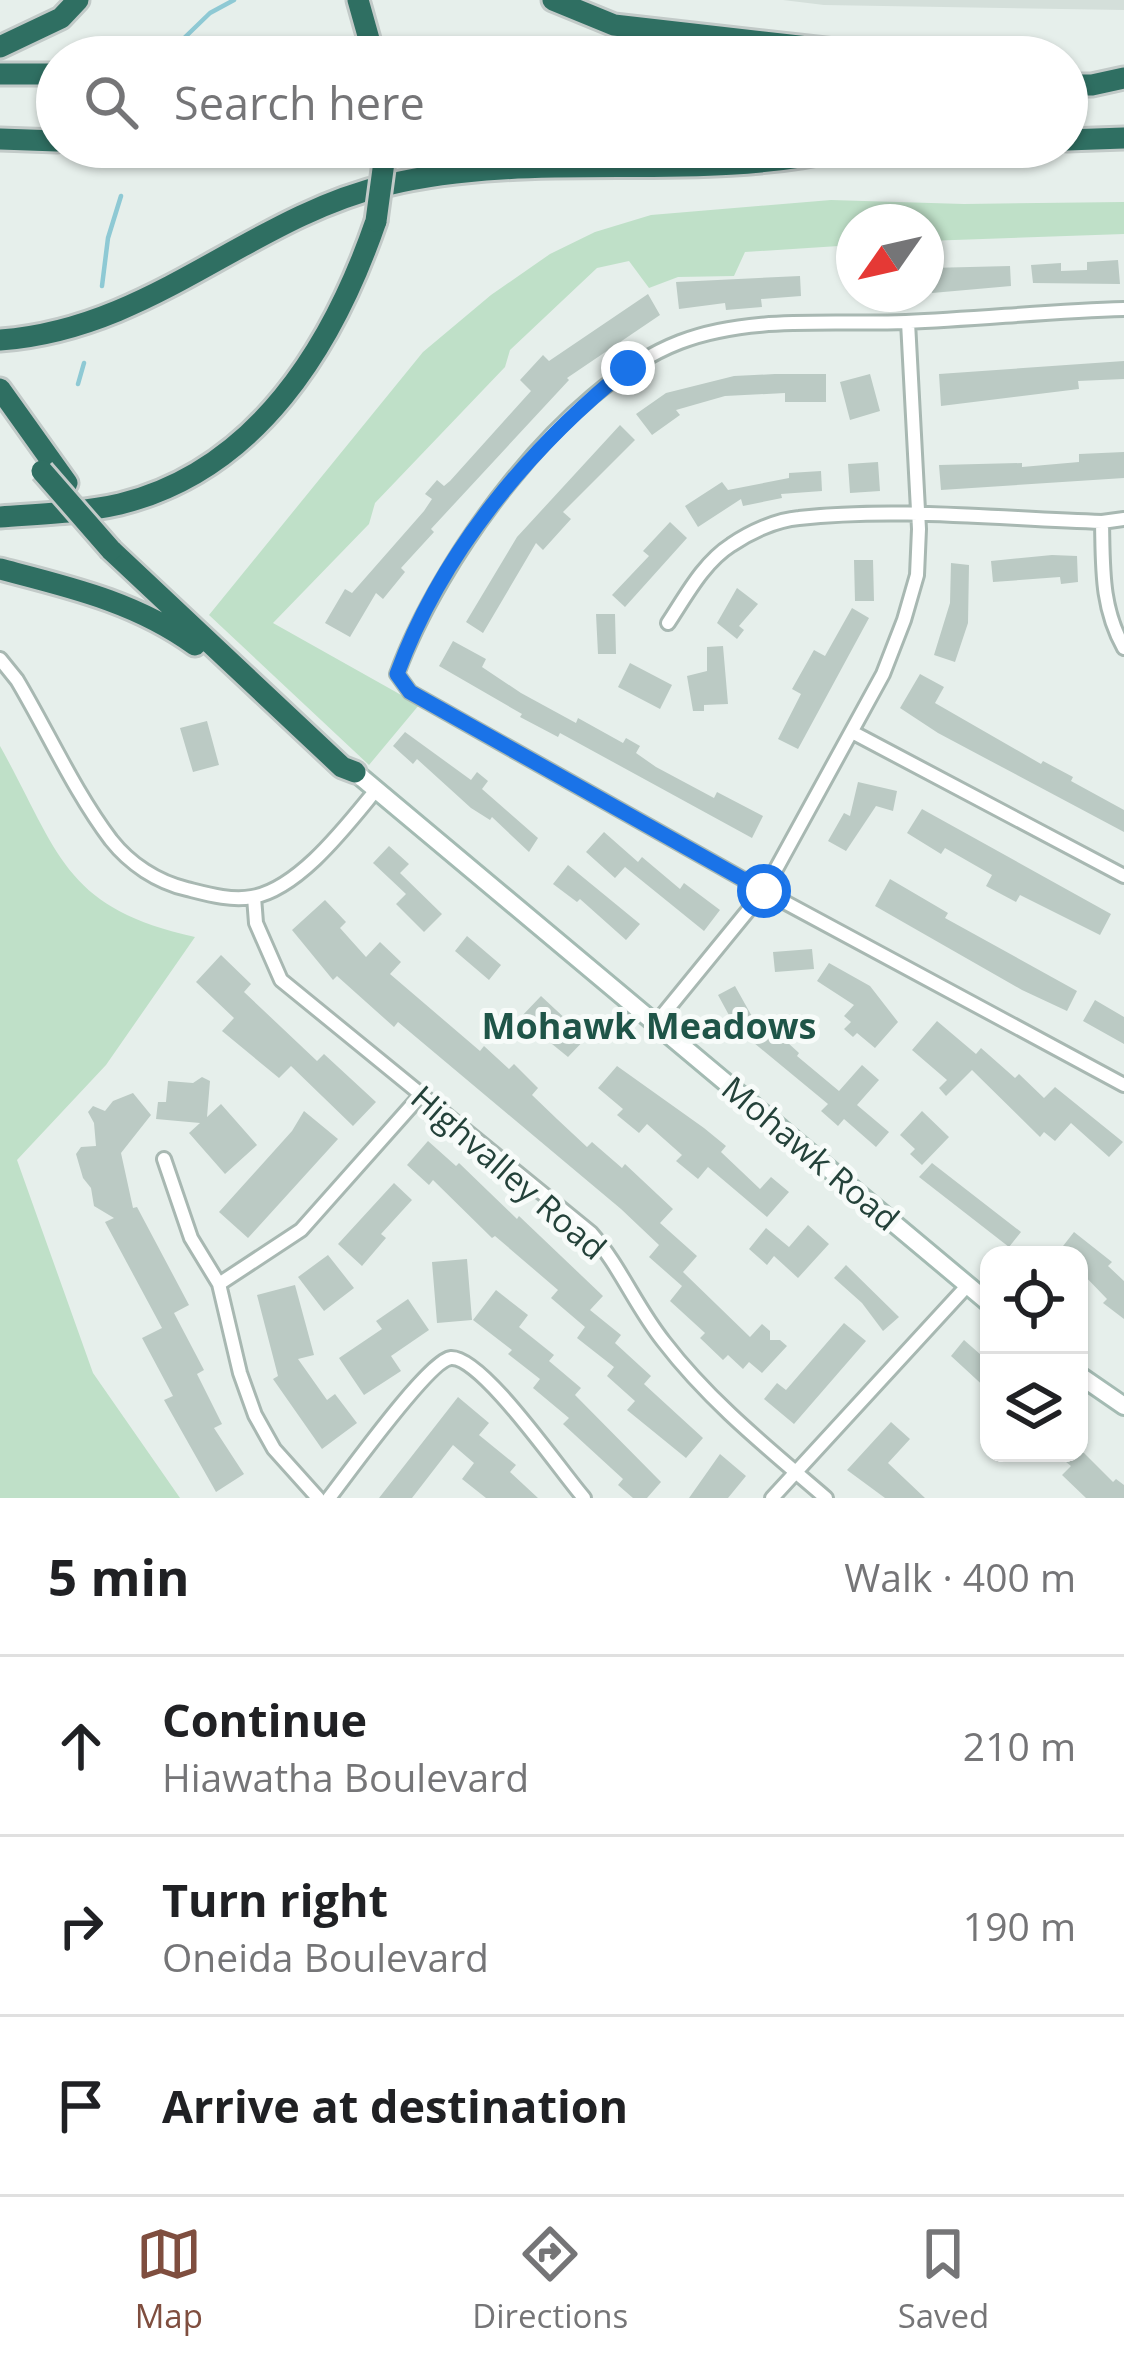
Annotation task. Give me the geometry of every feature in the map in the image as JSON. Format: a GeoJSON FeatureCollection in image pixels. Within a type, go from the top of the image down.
{"type":"FeatureCollection","features":[{"type":"Feature","properties":{"kind":"highway"},"geometry":{"type":"LineString","coordinates":[[0,47],[62,18],[78,0]]}},
{"type":"Feature","properties":{"kind":"highway"},"geometry":{"type":"LineString","coordinates":[[358,0],[368,36]]}},
{"type":"Feature","properties":{"kind":"highway"},"geometry":{"type":"LineString","coordinates":[[554,0],[614,25],[711,36]]}},
{"type":"Feature","properties":{"kind":"highway"},"geometry":{"type":"LineString","coordinates":[[1088,73],[1124,77]]}},
{"type":"Feature","properties":{"kind":"highway"},"geometry":{"type":"LineString","coordinates":[[0,74],[36,74]]}},
{"type":"Feature","properties":{"kind":"highway"},"geometry":{"type":"LineString","coordinates":[[1088,85],[1124,77]]}},
{"type":"Feature","properties":{"kind":"highway"},"geometry":{"type":"LineString","coordinates":[[1088,139],[1124,138]]}},
{"type":"Feature","properties":{"kind":"highway"},"geometry":{"type":"LineString","coordinates":[[0,140],[36,140]]}},
{"type":"Feature","properties":{"kind":"highway"},"geometry":{"type":"LineString","coordinates":[[0,517],[117,504],[151,494],[192,475],[240,440],[279,403],[335,323],[376,221],[383,168]]}},
{"type":"Feature","properties":{"kind":"highway"},"geometry":{"type":"LineString","coordinates":[[0,340],[87,325],[215,265],[272,231],[382,186],[495,168]]}},
{"type":"Feature","properties":{"kind":"highway"},"geometry":{"type":"LineString","coordinates":[[0,389],[117,548],[351,758],[356,772]]}},
{"type":"Feature","properties":{"kind":"highway"},"geometry":{"type":"LineString","coordinates":[[0,412],[42,471],[117,548],[263,694],[342,767],[356,772]]}},
{"type":"Feature","properties":{"kind":"highway"},"geometry":{"type":"LineString","coordinates":[[0,568],[122,603],[169,626],[263,694]]}},
{"type":"Feature","properties":{"kind":"main road","name":"Mohawk Road"},"geometry":{"type":"LineString","coordinates":[[356,772],[980,1296]]}},
{"type":"Feature","properties":{"kind":"main road"},"geometry":{"type":"LineString","coordinates":[[1088,1381],[1124,1406]]}},
{"type":"Feature","properties":{"kind":"street"},"geometry":{"type":"LineString","coordinates":[[1124,309],[755,326],[682,341],[628,368],[582,405],[462,544],[409,641],[397,674],[410,692],[764,891],[1124,1084]]}},
{"type":"Feature","properties":{"kind":"street"},"geometry":{"type":"LineString","coordinates":[[657,1022],[764,891],[883,674],[904,620],[916,575],[917,516],[908,322]]}},
{"type":"Feature","properties":{"kind":"street"},"geometry":{"type":"LineString","coordinates":[[668,623],[704,569],[729,545],[795,518],[1124,519]]}},
{"type":"Feature","properties":{"kind":"street"},"geometry":{"type":"LineString","coordinates":[[1102,522],[1102,585],[1108,615],[1124,648]]}},
{"type":"Feature","properties":{"kind":"street"},"geometry":{"type":"LineString","coordinates":[[0,659],[114,843],[139,867],[186,889],[254,897],[282,884],[309,864],[376,790]]}},
{"type":"Feature","properties":{"kind":"street"},"geometry":{"type":"LineString","coordinates":[[852,732],[1124,875]]}},
{"type":"Feature","properties":{"kind":"street","name":"Highvalley Road"},"geometry":{"type":"LineString","coordinates":[[254,897],[256,923],[281,980],[591,1233],[610,1255],[643,1316],[709,1396],[826,1498]]}},
{"type":"Feature","properties":{"kind":"street"},"geometry":{"type":"LineString","coordinates":[[219,1284],[301,1230],[421,1095]]}},
{"type":"Feature","properties":{"kind":"street"},"geometry":{"type":"LineString","coordinates":[[164,1159],[191,1238],[219,1284],[255,1415],[274,1449],[318,1498]]}},
{"type":"Feature","properties":{"kind":"street"},"geometry":{"type":"LineString","coordinates":[[772,1498],[967,1286]]}},
{"type":"Feature","properties":{"kind":"street"},"geometry":{"type":"LineString","coordinates":[[329,1498],[426,1376],[448,1358],[458,1359],[504,1394],[584,1498]]}},
{"type":"Feature","properties":{"kind":"shaded area"},"geometry":{"type":"Polygon","coordinates":[[[783,0],[1124,0],[1124,10],[824,5],[783,0]]]}},
{"type":"Feature","properties":{"kind":"green space"},"geometry":{"type":"Polygon","coordinates":[[[831,200],[1124,202],[1124,234],[944,240],[944,204],[836,204],[836,246],[745,252],[734,276],[678,277],[649,288],[629,261],[597,268],[510,350],[505,367],[375,503],[369,524],[273,623],[419,705],[369,765],[209,615],[423,352],[550,254],[595,232],[651,215],[831,200]]]}},
{"type":"Feature","properties":{"kind":"green space"},"geometry":{"type":"Polygon","coordinates":[[[0,746],[53,845],[91,892],[151,925],[195,937],[106,1065],[17,1160],[93,1373],[180,1498],[0,1498],[0,746]]]}},
{"type":"Feature","properties":{"kind":"building"},"geometry":{"type":"Polygon","coordinates":[[[1118,260],[1120,284],[1033,283],[1031,265],[1061,263],[1061,271],[1087,270],[1087,262],[1118,260]]]}},
{"type":"Feature","properties":{"kind":"building"},"geometry":{"type":"Polygon","coordinates":[[[1010,266],[1011,286],[944,292],[944,268],[1010,266]]]}},
{"type":"Feature","properties":{"kind":"building"},"geometry":{"type":"Polygon","coordinates":[[[800,276],[801,296],[761,299],[762,307],[726,310],[725,303],[679,309],[676,282],[800,276]]]}},
{"type":"Feature","properties":{"kind":"building"},"geometry":{"type":"Polygon","coordinates":[[[648,294],[660,315],[567,378],[431,529],[434,532],[401,568],[405,572],[383,599],[376,593],[350,637],[325,623],[345,589],[352,593],[424,511],[432,499],[425,494],[437,480],[444,486],[450,481],[531,391],[520,380],[543,355],[549,361],[648,294]]]}},
{"type":"Feature","properties":{"kind":"building"},"geometry":{"type":"Polygon","coordinates":[[[1124,361],[1124,379],[1078,381],[1079,389],[941,406],[939,374],[1124,361]]]}},
{"type":"Feature","properties":{"kind":"building"},"geometry":{"type":"Polygon","coordinates":[[[826,374],[826,402],[785,402],[785,393],[725,396],[676,410],[680,415],[652,435],[636,414],[666,393],[734,376],[826,374]]]}},
{"type":"Feature","properties":{"kind":"building"},"geometry":{"type":"Polygon","coordinates":[[[870,374],[880,411],[850,420],[840,382],[870,374]]]}},
{"type":"Feature","properties":{"kind":"building"},"geometry":{"type":"Polygon","coordinates":[[[620,425],[635,440],[563,512],[571,519],[543,550],[536,543],[483,633],[466,622],[517,537],[620,425]]]}},
{"type":"Feature","properties":{"kind":"building"},"geometry":{"type":"Polygon","coordinates":[[[1124,452],[1124,478],[941,490],[939,465],[1022,463],[1022,467],[1079,462],[1079,454],[1124,452]]]}},
{"type":"Feature","properties":{"kind":"building"},"geometry":{"type":"Polygon","coordinates":[[[878,462],[880,491],[850,493],[848,464],[878,462]]]}},
{"type":"Feature","properties":{"kind":"building"},"geometry":{"type":"Polygon","coordinates":[[[821,471],[822,491],[781,494],[782,498],[743,506],[741,499],[698,527],[685,506],[722,482],[728,490],[789,478],[789,473],[821,471]]]}},
{"type":"Feature","properties":{"kind":"building"},"geometry":{"type":"Polygon","coordinates":[[[670,522],[687,538],[625,607],[612,595],[649,556],[643,551],[670,522]]]}},
{"type":"Feature","properties":{"kind":"building"},"geometry":{"type":"Polygon","coordinates":[[[1077,556],[1078,582],[1061,584],[1060,577],[993,582],[991,561],[1077,556]]]}},
{"type":"Feature","properties":{"kind":"building"},"geometry":{"type":"Polygon","coordinates":[[[854,560],[873,560],[874,601],[855,601],[854,560]]]}},
{"type":"Feature","properties":{"kind":"building"},"geometry":{"type":"Polygon","coordinates":[[[951,563],[969,565],[968,623],[955,662],[934,655],[950,603],[951,563]]]}},
{"type":"Feature","properties":{"kind":"building"},"geometry":{"type":"Polygon","coordinates":[[[737,588],[758,604],[739,626],[744,630],[737,639],[717,623],[737,588]]]}},
{"type":"Feature","properties":{"kind":"building"},"geometry":{"type":"Polygon","coordinates":[[[852,608],[869,618],[798,749],[778,739],[801,694],[792,689],[814,650],[825,656],[852,608]]]}},
{"type":"Feature","properties":{"kind":"building"},"geometry":{"type":"Polygon","coordinates":[[[596,614],[615,614],[616,654],[598,654],[596,614]]]}},
{"type":"Feature","properties":{"kind":"building"},"geometry":{"type":"Polygon","coordinates":[[[453,641],[486,659],[482,667],[521,693],[576,723],[578,718],[623,743],[626,738],[640,746],[636,753],[656,767],[714,798],[717,792],[763,816],[752,838],[560,733],[558,737],[520,717],[522,714],[439,666],[453,641]]]}},
{"type":"Feature","properties":{"kind":"building"},"geometry":{"type":"Polygon","coordinates":[[[723,646],[728,704],[704,705],[704,711],[693,711],[687,676],[707,671],[707,647],[723,646]]]}},
{"type":"Feature","properties":{"kind":"building"},"geometry":{"type":"Polygon","coordinates":[[[630,663],[672,685],[660,709],[618,687],[630,663]]]}},
{"type":"Feature","properties":{"kind":"building"},"geometry":{"type":"Polygon","coordinates":[[[920,674],[944,687],[935,703],[1124,810],[1124,832],[900,708],[920,674]]]}},
{"type":"Feature","properties":{"kind":"building"},"geometry":{"type":"Polygon","coordinates":[[[207,721],[219,765],[193,772],[180,728],[207,721]]]}},
{"type":"Feature","properties":{"kind":"building"},"geometry":{"type":"Polygon","coordinates":[[[405,732],[471,780],[477,772],[488,781],[482,789],[538,838],[529,852],[492,817],[471,808],[417,759],[413,764],[393,746],[405,732]]]}},
{"type":"Feature","properties":{"kind":"building"},"geometry":{"type":"Polygon","coordinates":[[[858,782],[897,791],[893,811],[876,806],[846,851],[828,841],[844,813],[850,816],[858,782]]]}},
{"type":"Feature","properties":{"kind":"building"},"geometry":{"type":"Polygon","coordinates":[[[922,809],[1111,914],[1100,935],[1020,895],[1016,902],[986,886],[992,875],[945,848],[941,854],[907,833],[922,809]]]}},
{"type":"Feature","properties":{"kind":"building"},"geometry":{"type":"Polygon","coordinates":[[[604,832],[638,862],[642,857],[680,889],[684,883],[720,910],[704,931],[625,867],[615,878],[586,852],[604,832]]]}},
{"type":"Feature","properties":{"kind":"building"},"geometry":{"type":"Polygon","coordinates":[[[389,846],[409,864],[400,873],[442,914],[424,932],[396,904],[406,894],[373,863],[389,846]]]}},
{"type":"Feature","properties":{"kind":"building"},"geometry":{"type":"Polygon","coordinates":[[[568,865],[640,924],[626,940],[580,899],[577,902],[553,884],[568,865]]]}},
{"type":"Feature","properties":{"kind":"building"},"geometry":{"type":"Polygon","coordinates":[[[890,879],[948,913],[945,918],[1077,991],[1067,1011],[875,906],[890,879]]]}},
{"type":"Feature","properties":{"kind":"building"},"geometry":{"type":"Polygon","coordinates":[[[325,900],[346,922],[340,928],[366,957],[380,942],[401,962],[390,974],[480,1051],[484,1046],[509,1069],[514,1064],[538,1088],[532,1095],[587,1147],[592,1142],[622,1168],[625,1164],[673,1209],[660,1223],[697,1256],[683,1272],[750,1337],[762,1324],[770,1331],[770,1340],[787,1346],[762,1373],[749,1362],[743,1369],[728,1355],[723,1360],[700,1338],[705,1333],[670,1301],[682,1286],[649,1257],[659,1245],[621,1209],[398,1022],[394,1027],[337,976],[333,980],[292,930],[325,900]]]}},
{"type":"Feature","properties":{"kind":"building"},"geometry":{"type":"Polygon","coordinates":[[[467,936],[501,965],[489,980],[455,951],[467,936]]]}},
{"type":"Feature","properties":{"kind":"building"},"geometry":{"type":"Polygon","coordinates":[[[812,949],[814,969],[775,972],[773,952],[812,949]]]}},
{"type":"Feature","properties":{"kind":"building"},"geometry":{"type":"Polygon","coordinates":[[[221,955],[251,984],[244,992],[317,1061],[324,1054],[376,1102],[353,1126],[291,1066],[279,1078],[222,1031],[234,1018],[196,982],[221,955]]]}},
{"type":"Feature","properties":{"kind":"building"},"geometry":{"type":"Polygon","coordinates":[[[829,963],[870,986],[898,1022],[875,1048],[844,1029],[851,1022],[844,1016],[854,1005],[817,981],[829,963]]]}},
{"type":"Feature","properties":{"kind":"building"},"geometry":{"type":"Polygon","coordinates":[[[735,986],[759,1029],[770,1017],[792,1036],[787,1042],[797,1056],[839,1091],[862,1065],[879,1080],[857,1105],[889,1132],[876,1147],[844,1119],[838,1126],[821,1111],[828,1104],[736,1028],[718,995],[735,986]]]}},
{"type":"Feature","properties":{"kind":"building"},"geometry":{"type":"Polygon","coordinates":[[[541,996],[590,1034],[568,1057],[520,1018],[541,996]]]}},
{"type":"Feature","properties":{"kind":"building"},"geometry":{"type":"Polygon","coordinates":[[[1095,1000],[1124,1017],[1124,1044],[1083,1021],[1095,1000]]]}},
{"type":"Feature","properties":{"kind":"building"},"geometry":{"type":"Polygon","coordinates":[[[937,1021],[976,1054],[981,1048],[1015,1078],[1019,1074],[1044,1098],[1055,1087],[1123,1142],[1109,1157],[1071,1123],[1055,1141],[1044,1132],[1040,1137],[972,1070],[946,1096],[939,1088],[947,1080],[912,1050],[937,1021]]]}},
{"type":"Feature","properties":{"kind":"building"},"geometry":{"type":"Polygon","coordinates":[[[617,1066],[726,1146],[721,1152],[760,1189],[771,1177],[789,1192],[767,1217],[708,1167],[698,1179],[676,1161],[682,1155],[647,1124],[639,1133],[617,1115],[623,1109],[598,1088],[617,1066]]]}},
{"type":"Feature","properties":{"kind":"building"},"geometry":{"type":"Polygon","coordinates":[[[202,1077],[210,1081],[207,1117],[221,1104],[257,1145],[225,1174],[189,1133],[200,1123],[156,1119],[158,1102],[166,1102],[168,1081],[193,1083],[202,1077]]]}},
{"type":"Feature","properties":{"kind":"building"},"geometry":{"type":"Polygon","coordinates":[[[133,1093],[151,1115],[121,1153],[133,1208],[137,1207],[189,1305],[174,1313],[204,1370],[197,1374],[222,1424],[214,1428],[244,1474],[216,1492],[164,1400],[173,1396],[142,1338],[162,1328],[105,1222],[114,1218],[94,1206],[76,1154],[81,1147],[96,1146],[88,1112],[93,1106],[105,1111],[113,1101],[133,1093]]]}},
{"type":"Feature","properties":{"kind":"building"},"geometry":{"type":"Polygon","coordinates":[[[304,1111],[338,1139],[248,1238],[219,1212],[292,1131],[304,1111]]]}},
{"type":"Feature","properties":{"kind":"building"},"geometry":{"type":"Polygon","coordinates":[[[922,1111],[949,1137],[922,1165],[910,1154],[915,1149],[900,1135],[922,1111]]]}},
{"type":"Feature","properties":{"kind":"building"},"geometry":{"type":"Polygon","coordinates":[[[428,1141],[456,1166],[459,1163],[517,1219],[519,1216],[603,1296],[590,1310],[621,1335],[615,1343],[651,1376],[644,1384],[703,1438],[686,1458],[627,1410],[635,1401],[607,1376],[614,1367],[577,1338],[585,1327],[551,1298],[558,1290],[492,1238],[433,1180],[429,1185],[407,1165],[428,1141]]]}},
{"type":"Feature","properties":{"kind":"building"},"geometry":{"type":"Polygon","coordinates":[[[932,1163],[1021,1232],[1008,1246],[919,1177],[932,1163]]]}},
{"type":"Feature","properties":{"kind":"building"},"geometry":{"type":"Polygon","coordinates":[[[394,1183],[412,1200],[381,1234],[386,1238],[362,1266],[338,1244],[394,1183]]]}},
{"type":"Feature","properties":{"kind":"building"},"geometry":{"type":"Polygon","coordinates":[[[808,1225],[829,1244],[798,1278],[774,1256],[767,1265],[749,1249],[766,1228],[789,1247],[808,1225]]]}},
{"type":"Feature","properties":{"kind":"building"},"geometry":{"type":"Polygon","coordinates":[[[1074,1232],[1112,1262],[1108,1266],[1124,1281],[1124,1319],[1103,1303],[1107,1299],[1088,1279],[1088,1246],[1063,1246],[1074,1232]]]}},
{"type":"Feature","properties":{"kind":"building"},"geometry":{"type":"Polygon","coordinates":[[[328,1255],[354,1288],[324,1311],[298,1277],[328,1255]]]}},
{"type":"Feature","properties":{"kind":"building"},"geometry":{"type":"Polygon","coordinates":[[[467,1259],[472,1320],[437,1323],[432,1262],[467,1259]]]}},
{"type":"Feature","properties":{"kind":"building"},"geometry":{"type":"Polygon","coordinates":[[[846,1265],[899,1317],[883,1331],[834,1278],[846,1265]]]}},
{"type":"Feature","properties":{"kind":"building"},"geometry":{"type":"Polygon","coordinates":[[[295,1285],[314,1355],[298,1359],[327,1400],[335,1394],[357,1423],[322,1449],[273,1379],[278,1376],[257,1295],[295,1285]]]}},
{"type":"Feature","properties":{"kind":"building"},"geometry":{"type":"Polygon","coordinates":[[[496,1290],[528,1315],[519,1327],[554,1355],[549,1361],[581,1388],[575,1395],[661,1482],[647,1498],[633,1498],[618,1485],[623,1479],[563,1424],[569,1418],[533,1388],[540,1379],[473,1320],[496,1290]]]}},
{"type":"Feature","properties":{"kind":"building"},"geometry":{"type":"Polygon","coordinates":[[[408,1299],[429,1330],[391,1356],[401,1371],[364,1395],[339,1358],[382,1329],[376,1321],[408,1299]]]}},
{"type":"Feature","properties":{"kind":"building"},"geometry":{"type":"Polygon","coordinates":[[[844,1323],[866,1341],[794,1424],[764,1399],[777,1383],[786,1390],[844,1323]]]}},
{"type":"Feature","properties":{"kind":"building"},"geometry":{"type":"Polygon","coordinates":[[[964,1340],[980,1354],[980,1383],[951,1356],[964,1340]]]}},
{"type":"Feature","properties":{"kind":"building"},"geometry":{"type":"Polygon","coordinates":[[[458,1397],[489,1423],[479,1435],[516,1465],[510,1472],[538,1498],[486,1498],[462,1479],[474,1463],[453,1445],[412,1498],[379,1498],[458,1397]]]}},
{"type":"Feature","properties":{"kind":"building"},"geometry":{"type":"Polygon","coordinates":[[[891,1422],[910,1439],[888,1463],[925,1498],[885,1498],[847,1470],[891,1422]]]}},
{"type":"Feature","properties":{"kind":"building"},"geometry":{"type":"Polygon","coordinates":[[[720,1454],[746,1476],[728,1498],[689,1498],[720,1454]]]}},
{"type":"Feature","properties":{"kind":"building"},"geometry":{"type":"Polygon","coordinates":[[[1088,1457],[1113,1482],[1116,1479],[1124,1485],[1124,1498],[1086,1498],[1062,1475],[1071,1466],[1066,1462],[1088,1462],[1088,1457]]]}},
{"type":"Feature","properties":{"kind":"waterway"},"geometry":{"type":"LineString","coordinates":[[186,36],[210,13],[234,0]]}},
{"type":"Feature","properties":{"kind":"waterway"},"geometry":{"type":"LineString","coordinates":[[102,286],[108,238],[121,196]]}},
{"type":"Feature","properties":{"kind":"waterway"},"geometry":{"type":"LineString","coordinates":[[78,384],[84,363]]}},
{"type":"Feature","properties":{"kind":"district","name":"Mohawk Meadows"},"geometry":{"type":"Point","coordinates":[649,1025]}},
{"type":"Feature","properties":{"kind":"route"},"geometry":{"type":"LineString","coordinates":[[628,368],[582,405],[462,544],[409,641],[397,674],[410,692],[764,891]]}}]}
